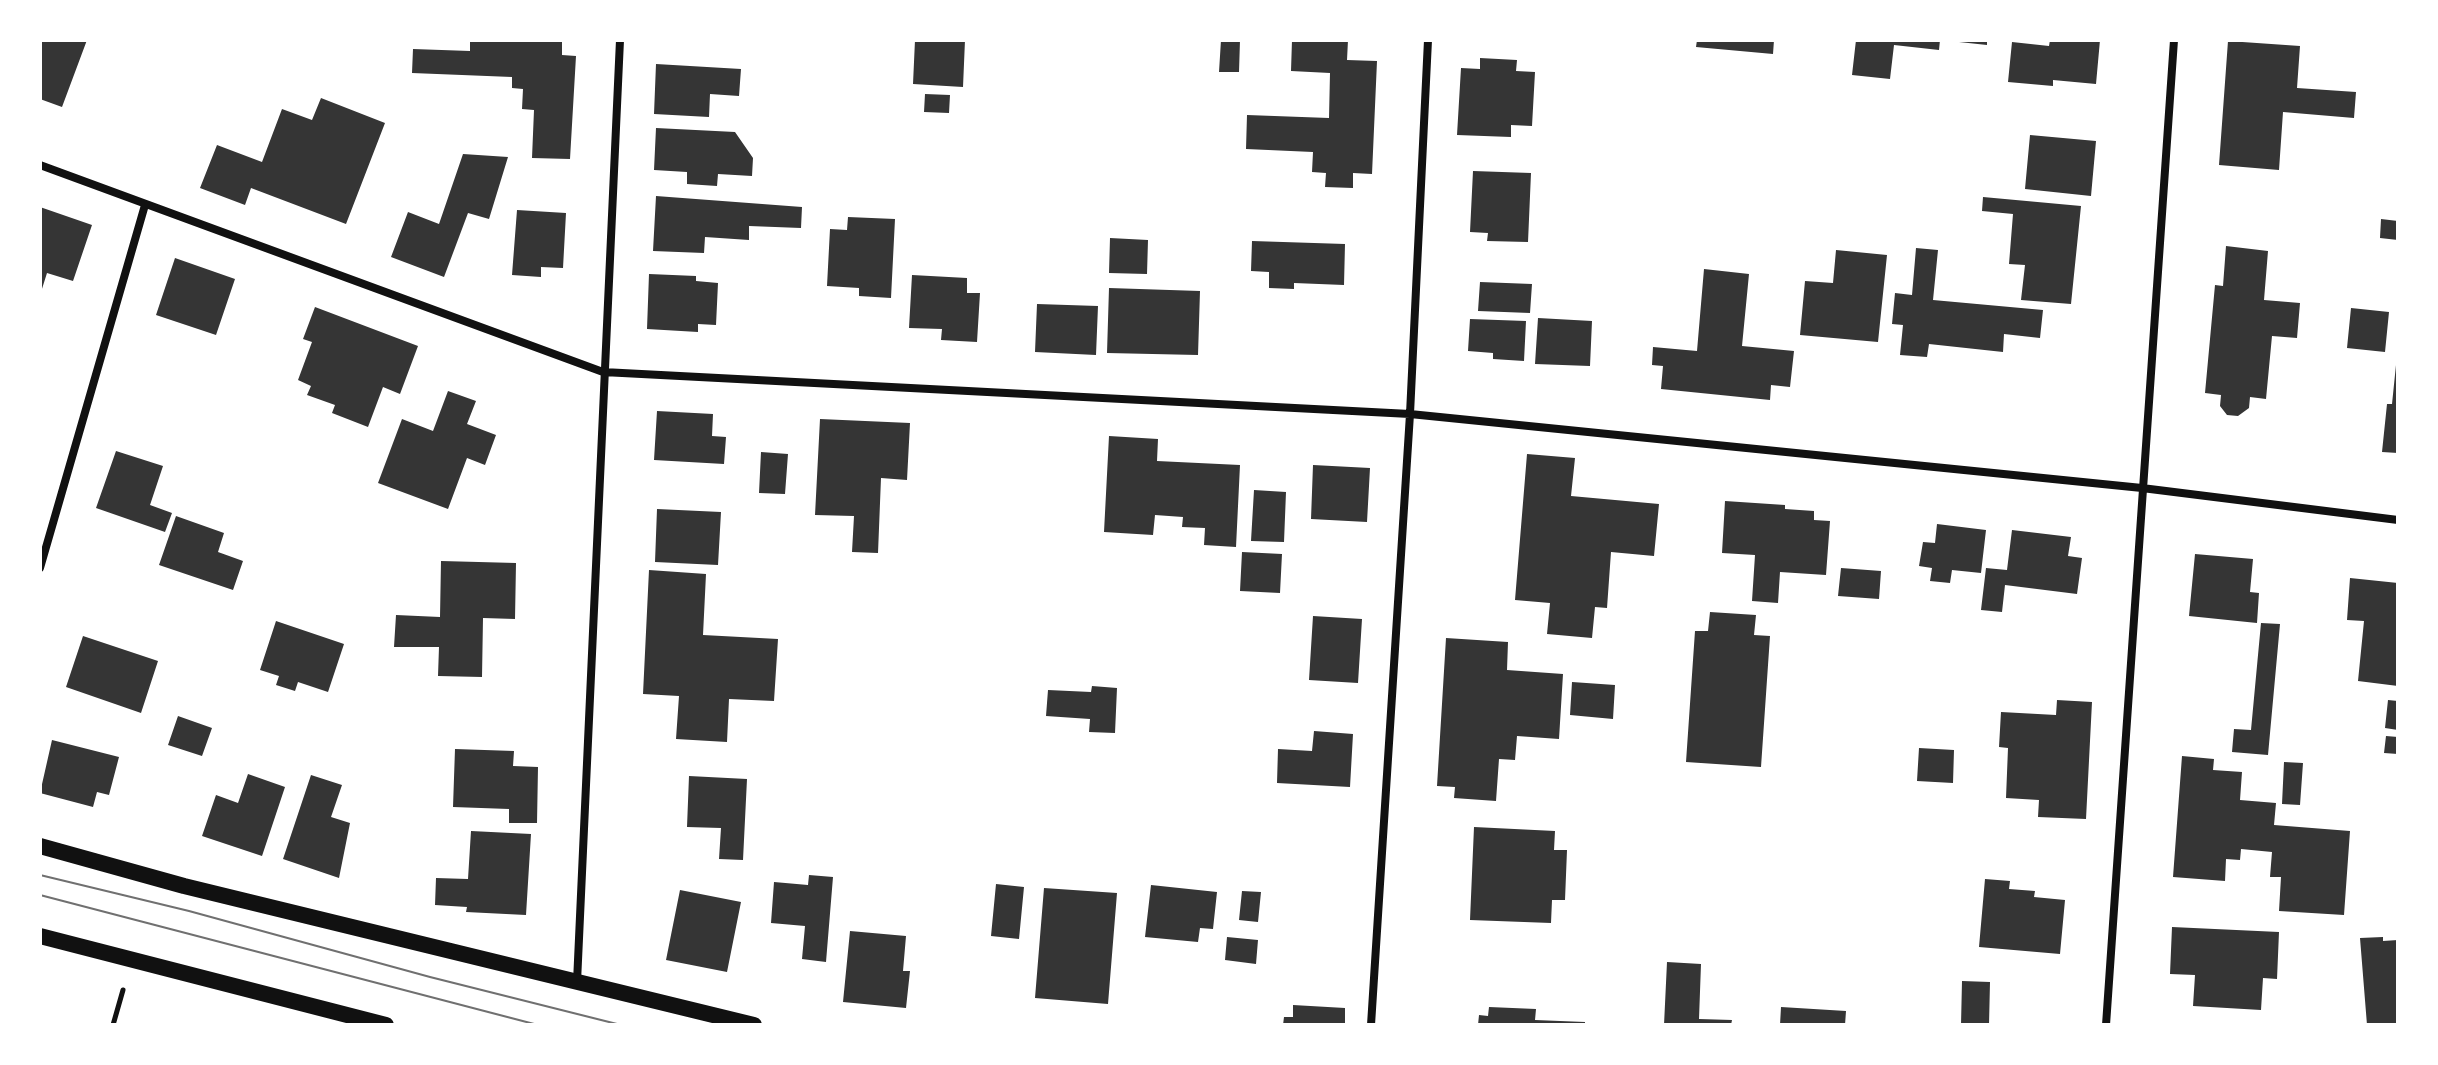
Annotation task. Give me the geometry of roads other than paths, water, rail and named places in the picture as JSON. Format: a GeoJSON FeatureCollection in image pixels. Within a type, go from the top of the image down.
{"type":"FeatureCollection","features":[{"type":"Feature","properties":{"kind":"main road"},"geometry":{"type":"LineString","coordinates":[[40,846],[184,886],[754,1025]]}},
{"type":"Feature","properties":{"kind":"main road"},"geometry":{"type":"LineString","coordinates":[[40,936],[386,1025]]}},
{"type":"Feature","properties":{"kind":"street"},"geometry":{"type":"LineString","coordinates":[[577,983],[620,40]]}},
{"type":"Feature","properties":{"kind":"street"},"geometry":{"type":"LineString","coordinates":[[1371,1025],[1410,414],[1428,40]]}},
{"type":"Feature","properties":{"kind":"street"},"geometry":{"type":"LineString","coordinates":[[2106,1025],[2174,40]]}},
{"type":"Feature","properties":{"kind":"street"},"geometry":{"type":"LineString","coordinates":[[40,165],[603,372],[1410,414],[2142,488],[2398,520]]}},
{"type":"Feature","properties":{"kind":"street"},"geometry":{"type":"LineString","coordinates":[[40,568],[145,205]]}},
{"type":"Feature","properties":{"kind":"tram line"},"geometry":{"type":"LineString","coordinates":[[40,875],[621,1025]]}},
{"type":"Feature","properties":{"kind":"tram line"},"geometry":{"type":"LineString","coordinates":[[40,895],[538,1025]]}}]}
